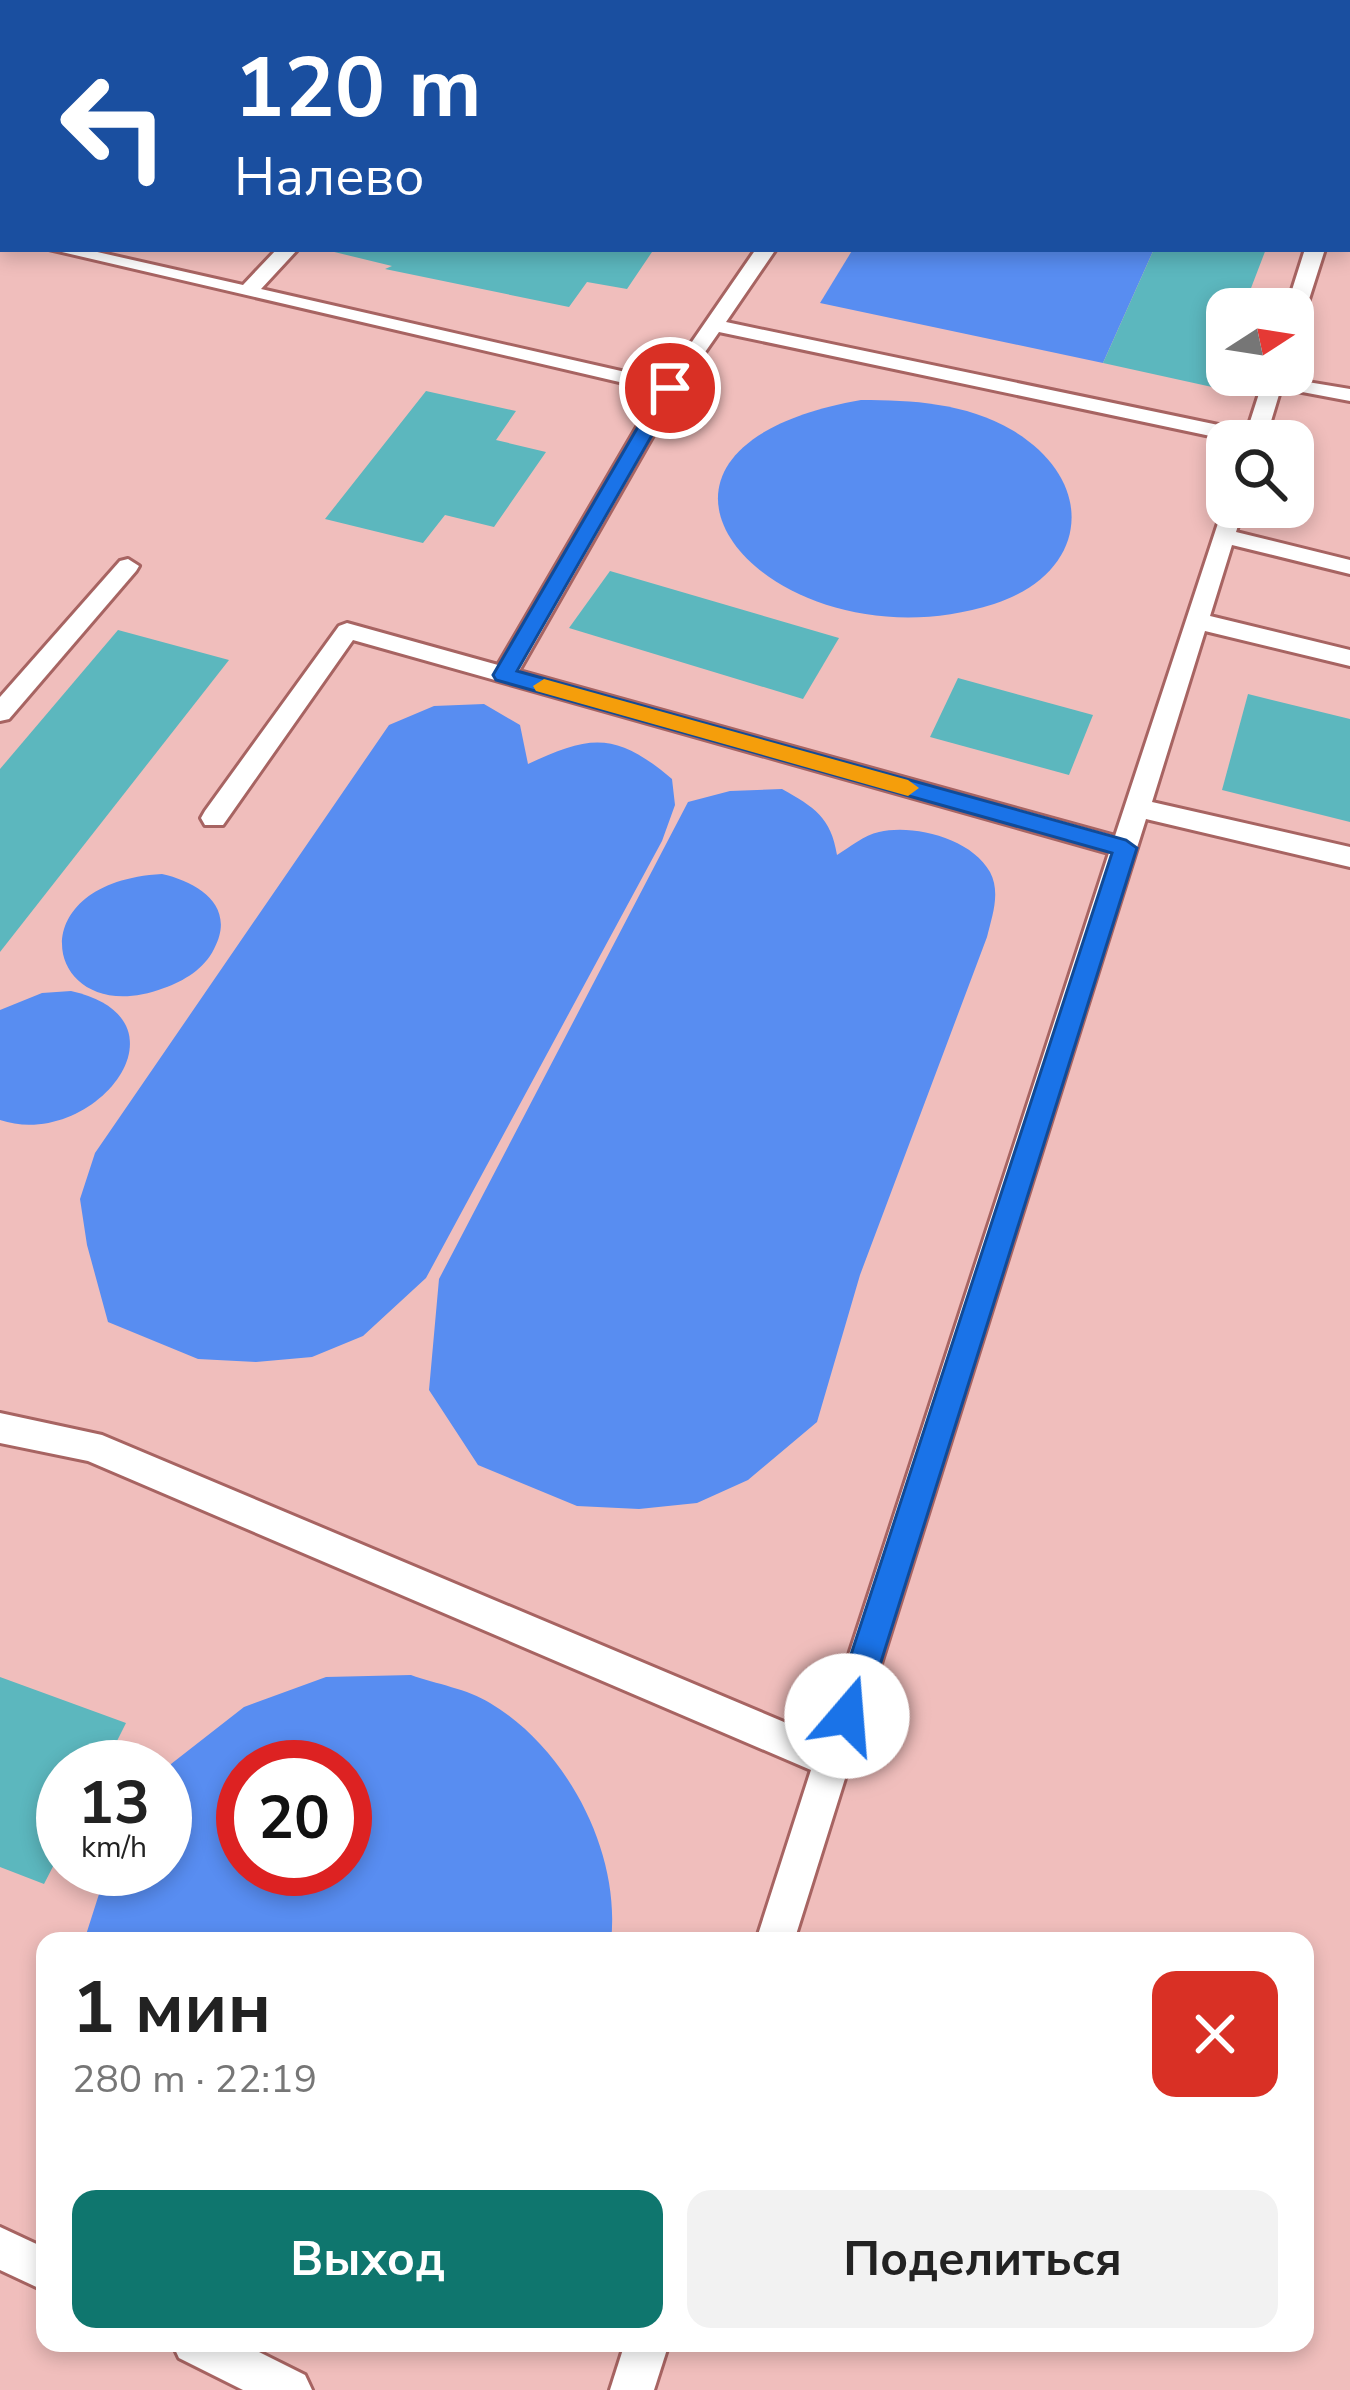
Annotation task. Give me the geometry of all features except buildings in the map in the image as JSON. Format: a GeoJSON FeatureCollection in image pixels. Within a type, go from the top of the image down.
{"type":"FeatureCollection","features":[{"type":"Feature","properties":{"kind":"lane"},"geometry":{"type":"LineString","coordinates":[[72,252],[670,388]]}},
{"type":"Feature","properties":{"kind":"lane"},"geometry":{"type":"LineString","coordinates":[[248,292],[285,252]]}},
{"type":"Feature","properties":{"kind":"lane"},"geometry":{"type":"LineString","coordinates":[[504,675],[670,388],[764,252]]}},
{"type":"Feature","properties":{"kind":"lane"},"geometry":{"type":"LineString","coordinates":[[1303,288],[1314,252]]}},
{"type":"Feature","properties":{"kind":"lane"},"geometry":{"type":"LineString","coordinates":[[713,325],[1206,430]]}},
{"type":"Feature","properties":{"kind":"lane"},"geometry":{"type":"LineString","coordinates":[[1314,386],[1350,395]]}},
{"type":"Feature","properties":{"kind":"lane"},"geometry":{"type":"LineString","coordinates":[[778,1932],[1226,528]]}},
{"type":"Feature","properties":{"kind":"lane"},"geometry":{"type":"LineString","coordinates":[[1245,528],[1350,566]]}},
{"type":"Feature","properties":{"kind":"lane"},"geometry":{"type":"LineString","coordinates":[[0,713],[128,566]]}},
{"type":"Feature","properties":{"kind":"lane"},"geometry":{"type":"LineString","coordinates":[[1197,621],[1350,658]]}},
{"type":"Feature","properties":{"kind":"lane"},"geometry":{"type":"LineString","coordinates":[[214,818],[347,631],[1126,848]]}},
{"type":"Feature","properties":{"kind":"lane"},"geometry":{"type":"LineString","coordinates":[[1138,808],[1350,857]]}},
{"type":"Feature","properties":{"kind":"lane"},"geometry":{"type":"LineString","coordinates":[[0,1429],[90,1446],[832,1761]]}},
{"type":"Feature","properties":{"kind":"lane"},"geometry":{"type":"LineString","coordinates":[[0,2248],[36,2266]]}},
{"type":"Feature","properties":{"kind":"lane"},"geometry":{"type":"LineString","coordinates":[[212,2352],[290,2390]]}},
{"type":"Feature","properties":{"kind":"lane"},"geometry":{"type":"LineString","coordinates":[[632,2390],[644,2352]]}},
{"type":"Feature","properties":{"kind":"shaded area"},"geometry":{"type":"Polygon","coordinates":[[[0,252],[1350,252],[1350,2390],[0,2390],[0,252]]]}},
{"type":"Feature","properties":{"kind":"water"},"geometry":{"type":"Polygon","coordinates":[[[851,252],[1153,252],[1103,363],[820,303],[851,252]]]}},
{"type":"Feature","properties":{"kind":"water"},"geometry":{"type":"Polygon","coordinates":[[[861,400],[919,402],[976,414],[1012,430],[1040,451],[1059,474],[1069,499],[1071,524],[1065,549],[1049,571],[1026,590],[994,604],[914,617],[840,609],[779,584],[737,547],[718,505],[729,463],[775,426],[861,400]]]}},
{"type":"Feature","properties":{"kind":"water"},"geometry":{"type":"Polygon","coordinates":[[[484,704],[520,725],[528,764],[587,743],[619,746],[672,779],[675,805],[662,841],[426,1278],[363,1336],[312,1357],[256,1362],[198,1359],[108,1322],[80,1199],[95,1153],[389,725],[434,706],[484,704]]]}},
{"type":"Feature","properties":{"kind":"water"},"geometry":{"type":"Polygon","coordinates":[[[782,789],[819,814],[837,855],[868,836],[893,830],[940,836],[969,850],[990,872],[995,888],[987,937],[860,1275],[817,1422],[748,1480],[697,1503],[639,1509],[577,1506],[478,1465],[429,1390],[439,1279],[688,802],[730,791],[782,789]]]}},
{"type":"Feature","properties":{"kind":"water"},"geometry":{"type":"Polygon","coordinates":[[[162,874],[189,883],[217,908],[220,934],[210,956],[193,973],[164,988],[124,996],[93,990],[72,974],[62,951],[65,925],[82,902],[114,883],[162,874]]]}},
{"type":"Feature","properties":{"kind":"water"},"geometry":{"type":"Polygon","coordinates":[[[71,991],[108,1006],[127,1028],[129,1053],[118,1078],[97,1100],[68,1117],[35,1125],[0,1120],[0,1010],[42,993],[71,991]]]}},
{"type":"Feature","properties":{"kind":"water"},"geometry":{"type":"Polygon","coordinates":[[[411,1675],[481,1698],[543,1747],[583,1806],[607,1873],[611,1932],[87,1932],[98,1896],[192,1896],[192,1748],[244,1707],[326,1677],[411,1675]]]}},
{"type":"Feature","properties":{"kind":"slow traffic"},"geometry":{"type":"LineString","coordinates":[[544,686],[908,788]]}},
{"type":"Feature","properties":{"kind":"route"},"geometry":{"type":"LineString","coordinates":[[670,388],[504,675],[1126,848],[847,1716]]}}]}
